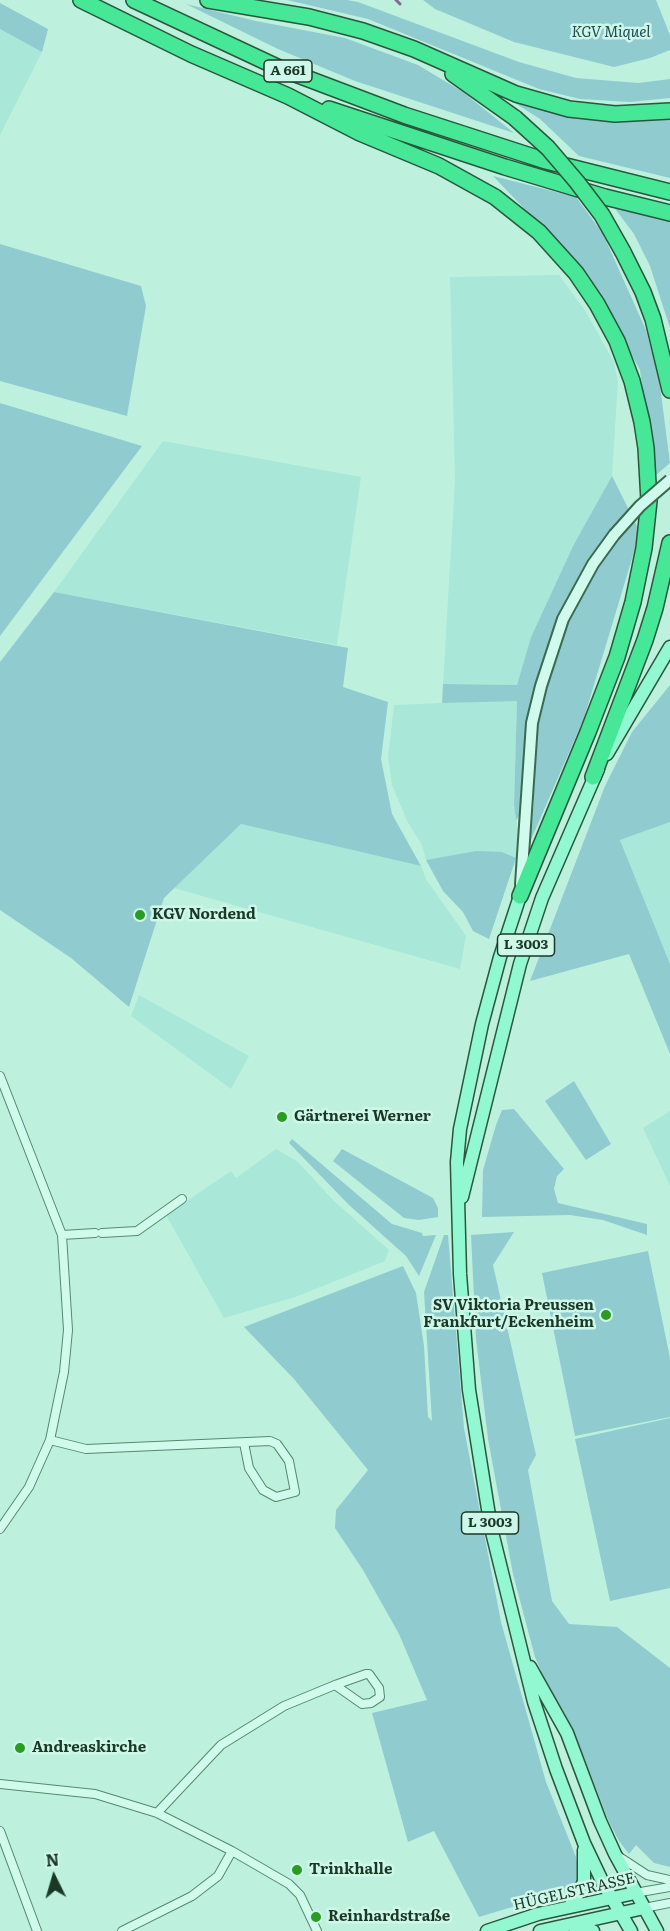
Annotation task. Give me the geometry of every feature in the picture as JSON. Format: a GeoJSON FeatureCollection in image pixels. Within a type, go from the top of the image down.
{"type":"FeatureCollection","features":[{"type":"Feature","properties":{"kind":"highway","name":"A 661"},"geometry":{"type":"LineString","coordinates":[[81,0],[191,54],[288,96],[505,167],[605,197],[670,213]]}},
{"type":"Feature","properties":{"kind":"highway","name":"A 661"},"geometry":{"type":"LineString","coordinates":[[134,0],[277,67],[404,115],[546,161],[670,192]]}},
{"type":"Feature","properties":{"kind":"highway"},"geometry":{"type":"LineString","coordinates":[[207,0],[309,17],[384,38],[446,62],[507,90],[559,107],[615,114],[651,114],[670,111]]}},
{"type":"Feature","properties":{"kind":"highway"},"geometry":{"type":"LineString","coordinates":[[384,38],[441,67],[515,118],[562,163],[590,198],[623,252],[643,292],[653,319],[670,390]]}},
{"type":"Feature","properties":{"kind":"highway"},"geometry":{"type":"LineString","coordinates":[[288,96],[360,133],[457,175],[520,215],[550,243],[590,293],[617,341],[632,381],[642,422],[648,484],[646,530],[639,575],[625,633],[605,690],[520,896]]}},
{"type":"Feature","properties":{"kind":"highway"},"geometry":{"type":"LineString","coordinates":[[593,777],[645,640],[670,543]]}},
{"type":"Feature","properties":{"kind":"main road","name":"L 3003"},"geometry":{"type":"LineString","coordinates":[[631,1931],[584,1843],[566,1796],[534,1702],[502,1579],[474,1425],[462,1313],[457,1162],[465,1105],[482,1024],[500,957],[520,896],[532,723],[542,686],[563,619],[593,564],[614,535],[640,506],[670,480]]}},
{"type":"Feature","properties":{"kind":"main road","name":"L 3003"},"geometry":{"type":"LineString","coordinates":[[459,1208],[520,964],[542,898],[593,777],[670,647]]}},
{"type":"Feature","properties":{"kind":"main road","name":"L 3003"},"geometry":{"type":"LineString","coordinates":[[523,1653],[567,1733],[600,1821],[635,1893],[657,1931]]}},
{"type":"Feature","properties":{"kind":"main road"},"geometry":{"type":"LineString","coordinates":[[570,1906],[584,1881],[584,1843]]}},
{"type":"Feature","properties":{"kind":"main road","name":"HÜGELSTRASSE"},"geometry":{"type":"LineString","coordinates":[[487,1931],[570,1906],[635,1893]]}},
{"type":"Feature","properties":{"kind":"main road","name":"HÜGELSTRASSE"},"geometry":{"type":"LineString","coordinates":[[540,1931],[644,1908]]}},
{"type":"Feature","properties":{"kind":"main road"},"geometry":{"type":"LineString","coordinates":[[570,1924],[593,1931]]}},
{"type":"Feature","properties":{"kind":"street"},"geometry":{"type":"LineString","coordinates":[[0,1076],[62,1235],[68,1330],[64,1372],[50,1440],[29,1487],[0,1529]]}},
{"type":"Feature","properties":{"kind":"street"},"geometry":{"type":"LineString","coordinates":[[62,1235],[137,1231],[182,1199]]}},
{"type":"Feature","properties":{"kind":"street"},"geometry":{"type":"LineString","coordinates":[[50,1440],[86,1449],[270,1441],[277,1444],[289,1461],[296,1492],[276,1497],[263,1491],[249,1468],[244,1443]]}},
{"type":"Feature","properties":{"kind":"street"},"geometry":{"type":"LineString","coordinates":[[158,1813],[220,1744],[284,1706],[335,1685],[369,1674],[379,1688],[380,1697],[371,1703],[362,1704],[335,1685]]}},
{"type":"Feature","properties":{"kind":"street"},"geometry":{"type":"LineString","coordinates":[[0,1784],[95,1794],[158,1813],[232,1851],[292,1886],[302,1898],[317,1931]]}},
{"type":"Feature","properties":{"kind":"street"},"geometry":{"type":"LineString","coordinates":[[0,1831],[38,1931]]}},
{"type":"Feature","properties":{"kind":"street"},"geometry":{"type":"LineString","coordinates":[[122,1931],[192,1896],[218,1876],[232,1851]]}},
{"type":"Feature","properties":{"kind":"street"},"geometry":{"type":"LineString","coordinates":[[615,1854],[647,1875],[670,1880]]}},
{"type":"Feature","properties":{"kind":"street","name":"HÜGELSTRASSE"},"geometry":{"type":"LineString","coordinates":[[635,1893],[670,1887]]}},
{"type":"Feature","properties":{"kind":"street","name":"HÜGELSTRASSE"},"geometry":{"type":"LineString","coordinates":[[644,1908],[670,1903]]}},
{"type":"Feature","properties":{"kind":"shaded area"},"geometry":{"type":"Polygon","coordinates":[[[0,29],[42,52],[0,135],[0,29]]]}},
{"type":"Feature","properties":{"kind":"shaded area"},"geometry":{"type":"Polygon","coordinates":[[[559,275],[586,312],[614,362],[618,382],[612,476],[574,544],[531,637],[517,685],[443,684],[455,480],[450,277],[559,275]]]}},
{"type":"Feature","properties":{"kind":"shaded area"},"geometry":{"type":"Polygon","coordinates":[[[163,441],[361,477],[337,645],[54,592],[163,441]]]}},
{"type":"Feature","properties":{"kind":"shaded area"},"geometry":{"type":"Polygon","coordinates":[[[517,701],[514,805],[519,839],[516,858],[502,852],[426,860],[422,845],[407,821],[392,785],[388,757],[394,705],[517,701]]]}},
{"type":"Feature","properties":{"kind":"shaded area"},"geometry":{"type":"Polygon","coordinates":[[[670,822],[670,964],[620,840],[670,822]]]}},
{"type":"Feature","properties":{"kind":"shaded area"},"geometry":{"type":"Polygon","coordinates":[[[241,824],[421,866],[426,879],[466,936],[460,969],[174,888],[241,824]]]}},
{"type":"Feature","properties":{"kind":"shaded area"},"geometry":{"type":"Polygon","coordinates":[[[139,995],[249,1056],[231,1089],[131,1016],[139,995]]]}},
{"type":"Feature","properties":{"kind":"shaded area"},"geometry":{"type":"Polygon","coordinates":[[[670,1111],[670,1186],[643,1128],[670,1111]]]}},
{"type":"Feature","properties":{"kind":"shaded area"},"geometry":{"type":"Polygon","coordinates":[[[276,1149],[298,1162],[333,1200],[389,1250],[385,1261],[295,1297],[224,1318],[166,1215],[231,1171],[236,1178],[276,1149]]]}},
{"type":"Feature","properties":{"kind":"green space"},"geometry":{"type":"Polygon","coordinates":[[[287,0],[358,2],[519,62],[576,78],[638,83],[670,79],[670,98],[630,102],[580,99],[539,89],[368,19],[287,0]]]}},
{"type":"Feature","properties":{"kind":"green space","name":"KGV Miquel"},"geometry":{"type":"Polygon","coordinates":[[[423,0],[656,0],[670,35],[670,50],[650,58],[614,67],[514,42],[435,9],[423,0]]]}},
{"type":"Feature","properties":{"kind":"green space"},"geometry":{"type":"Polygon","coordinates":[[[0,3],[48,29],[42,52],[0,29],[0,3]]]}},
{"type":"Feature","properties":{"kind":"green space"},"geometry":{"type":"Polygon","coordinates":[[[186,4],[256,21],[345,38],[418,65],[463,92],[514,133],[355,81],[278,49],[186,4]]]}},
{"type":"Feature","properties":{"kind":"green space"},"geometry":{"type":"Polygon","coordinates":[[[493,89],[576,118],[670,116],[670,178],[579,156],[540,119],[493,89]]]}},
{"type":"Feature","properties":{"kind":"green space"},"geometry":{"type":"Polygon","coordinates":[[[493,176],[576,197],[603,234],[646,330],[659,378],[670,463],[655,476],[640,370],[585,272],[493,176]]]}},
{"type":"Feature","properties":{"kind":"green space"},"geometry":{"type":"Polygon","coordinates":[[[613,206],[670,220],[670,328],[650,266],[634,234],[613,206]]]}},
{"type":"Feature","properties":{"kind":"green space"},"geometry":{"type":"Polygon","coordinates":[[[0,244],[141,286],[146,306],[127,416],[0,381],[0,244]]]}},
{"type":"Feature","properties":{"kind":"green space"},"geometry":{"type":"Polygon","coordinates":[[[0,403],[142,446],[0,636],[0,403]]]}},
{"type":"Feature","properties":{"kind":"green space"},"geometry":{"type":"Polygon","coordinates":[[[612,476],[640,532],[584,718],[530,842],[534,800],[516,820],[514,805],[517,701],[442,703],[443,684],[517,685],[531,637],[574,544],[612,476]]]}},
{"type":"Feature","properties":{"kind":"green space"},"geometry":{"type":"Polygon","coordinates":[[[54,592],[348,648],[343,687],[388,702],[381,759],[392,814],[421,866],[241,824],[164,898],[129,1007],[71,958],[0,910],[0,662],[54,592]]]}},
{"type":"Feature","properties":{"kind":"green space"},"geometry":{"type":"Polygon","coordinates":[[[670,685],[670,822],[620,840],[670,964],[670,1054],[629,954],[530,981],[605,786],[632,732],[670,685]]]}},
{"type":"Feature","properties":{"kind":"green space"},"geometry":{"type":"Polygon","coordinates":[[[476,851],[502,852],[516,858],[489,939],[473,931],[463,912],[443,891],[426,860],[476,851]]]}},
{"type":"Feature","properties":{"kind":"green space"},"geometry":{"type":"Polygon","coordinates":[[[574,1081],[611,1144],[586,1160],[545,1101],[574,1081]]]}},
{"type":"Feature","properties":{"kind":"green space"},"geometry":{"type":"Polygon","coordinates":[[[514,1109],[564,1169],[557,1176],[554,1189],[558,1203],[647,1224],[647,1235],[603,1220],[570,1215],[482,1217],[483,1170],[496,1125],[502,1110],[514,1109]]]}},
{"type":"Feature","properties":{"kind":"green space"},"geometry":{"type":"Polygon","coordinates":[[[292,1139],[392,1224],[422,1233],[423,1236],[436,1235],[419,1276],[406,1256],[349,1205],[289,1143],[292,1139]]]}},
{"type":"Feature","properties":{"kind":"green space"},"geometry":{"type":"Polygon","coordinates":[[[342,1149],[433,1198],[438,1208],[438,1217],[419,1220],[404,1218],[333,1161],[342,1149]]]}},
{"type":"Feature","properties":{"kind":"green space"},"geometry":{"type":"Polygon","coordinates":[[[514,1232],[493,1265],[536,1455],[528,1470],[552,1601],[569,1624],[617,1627],[670,1668],[670,1867],[654,1863],[636,1845],[629,1854],[619,1841],[609,1822],[577,1739],[549,1690],[535,1657],[513,1574],[488,1439],[476,1339],[471,1235],[514,1232]]]}},
{"type":"Feature","properties":{"kind":"green space"},"geometry":{"type":"Polygon","coordinates":[[[444,1235],[448,1235],[464,1428],[501,1622],[546,1782],[576,1857],[579,1872],[577,1883],[572,1884],[565,1891],[479,1917],[434,1831],[408,1842],[372,1713],[427,1700],[399,1634],[363,1570],[335,1528],[336,1510],[368,1470],[294,1379],[244,1327],[403,1266],[416,1293],[424,1346],[428,1417],[432,1421],[424,1292],[444,1235]]]}},
{"type":"Feature","properties":{"kind":"green space","name":"SV Viktoria Preussen Frankfurt/Eckenheim"},"geometry":{"type":"Polygon","coordinates":[[[648,1251],[670,1358],[670,1417],[575,1436],[542,1273],[648,1251]]]}},
{"type":"Feature","properties":{"kind":"green space"},"geometry":{"type":"Polygon","coordinates":[[[670,1418],[670,1588],[610,1601],[575,1439],[670,1418]]]}},
{"type":"Feature","properties":{"kind":"waterway"},"geometry":{"type":"LineString","coordinates":[[396,0],[400,4]]}},
{"type":"Feature","properties":{"kind":"place","name":"KGV Nordend"},"geometry":{"type":"Point","coordinates":[140,915]}},
{"type":"Feature","properties":{"kind":"place","name":"Gärtnerei Werner"},"geometry":{"type":"Point","coordinates":[282,1117]}},
{"type":"Feature","properties":{"kind":"place","name":"SV Viktoria Preussen Frankfurt/Eckenheim"},"geometry":{"type":"Point","coordinates":[606,1315]}},
{"type":"Feature","properties":{"kind":"place","name":"Andreaskirche"},"geometry":{"type":"Point","coordinates":[20,1748]}},
{"type":"Feature","properties":{"kind":"place","name":"Trinkhalle"},"geometry":{"type":"Point","coordinates":[297,1870]}},
{"type":"Feature","properties":{"kind":"place","name":"Reinhardstraße"},"geometry":{"type":"Point","coordinates":[316,1917]}}]}
